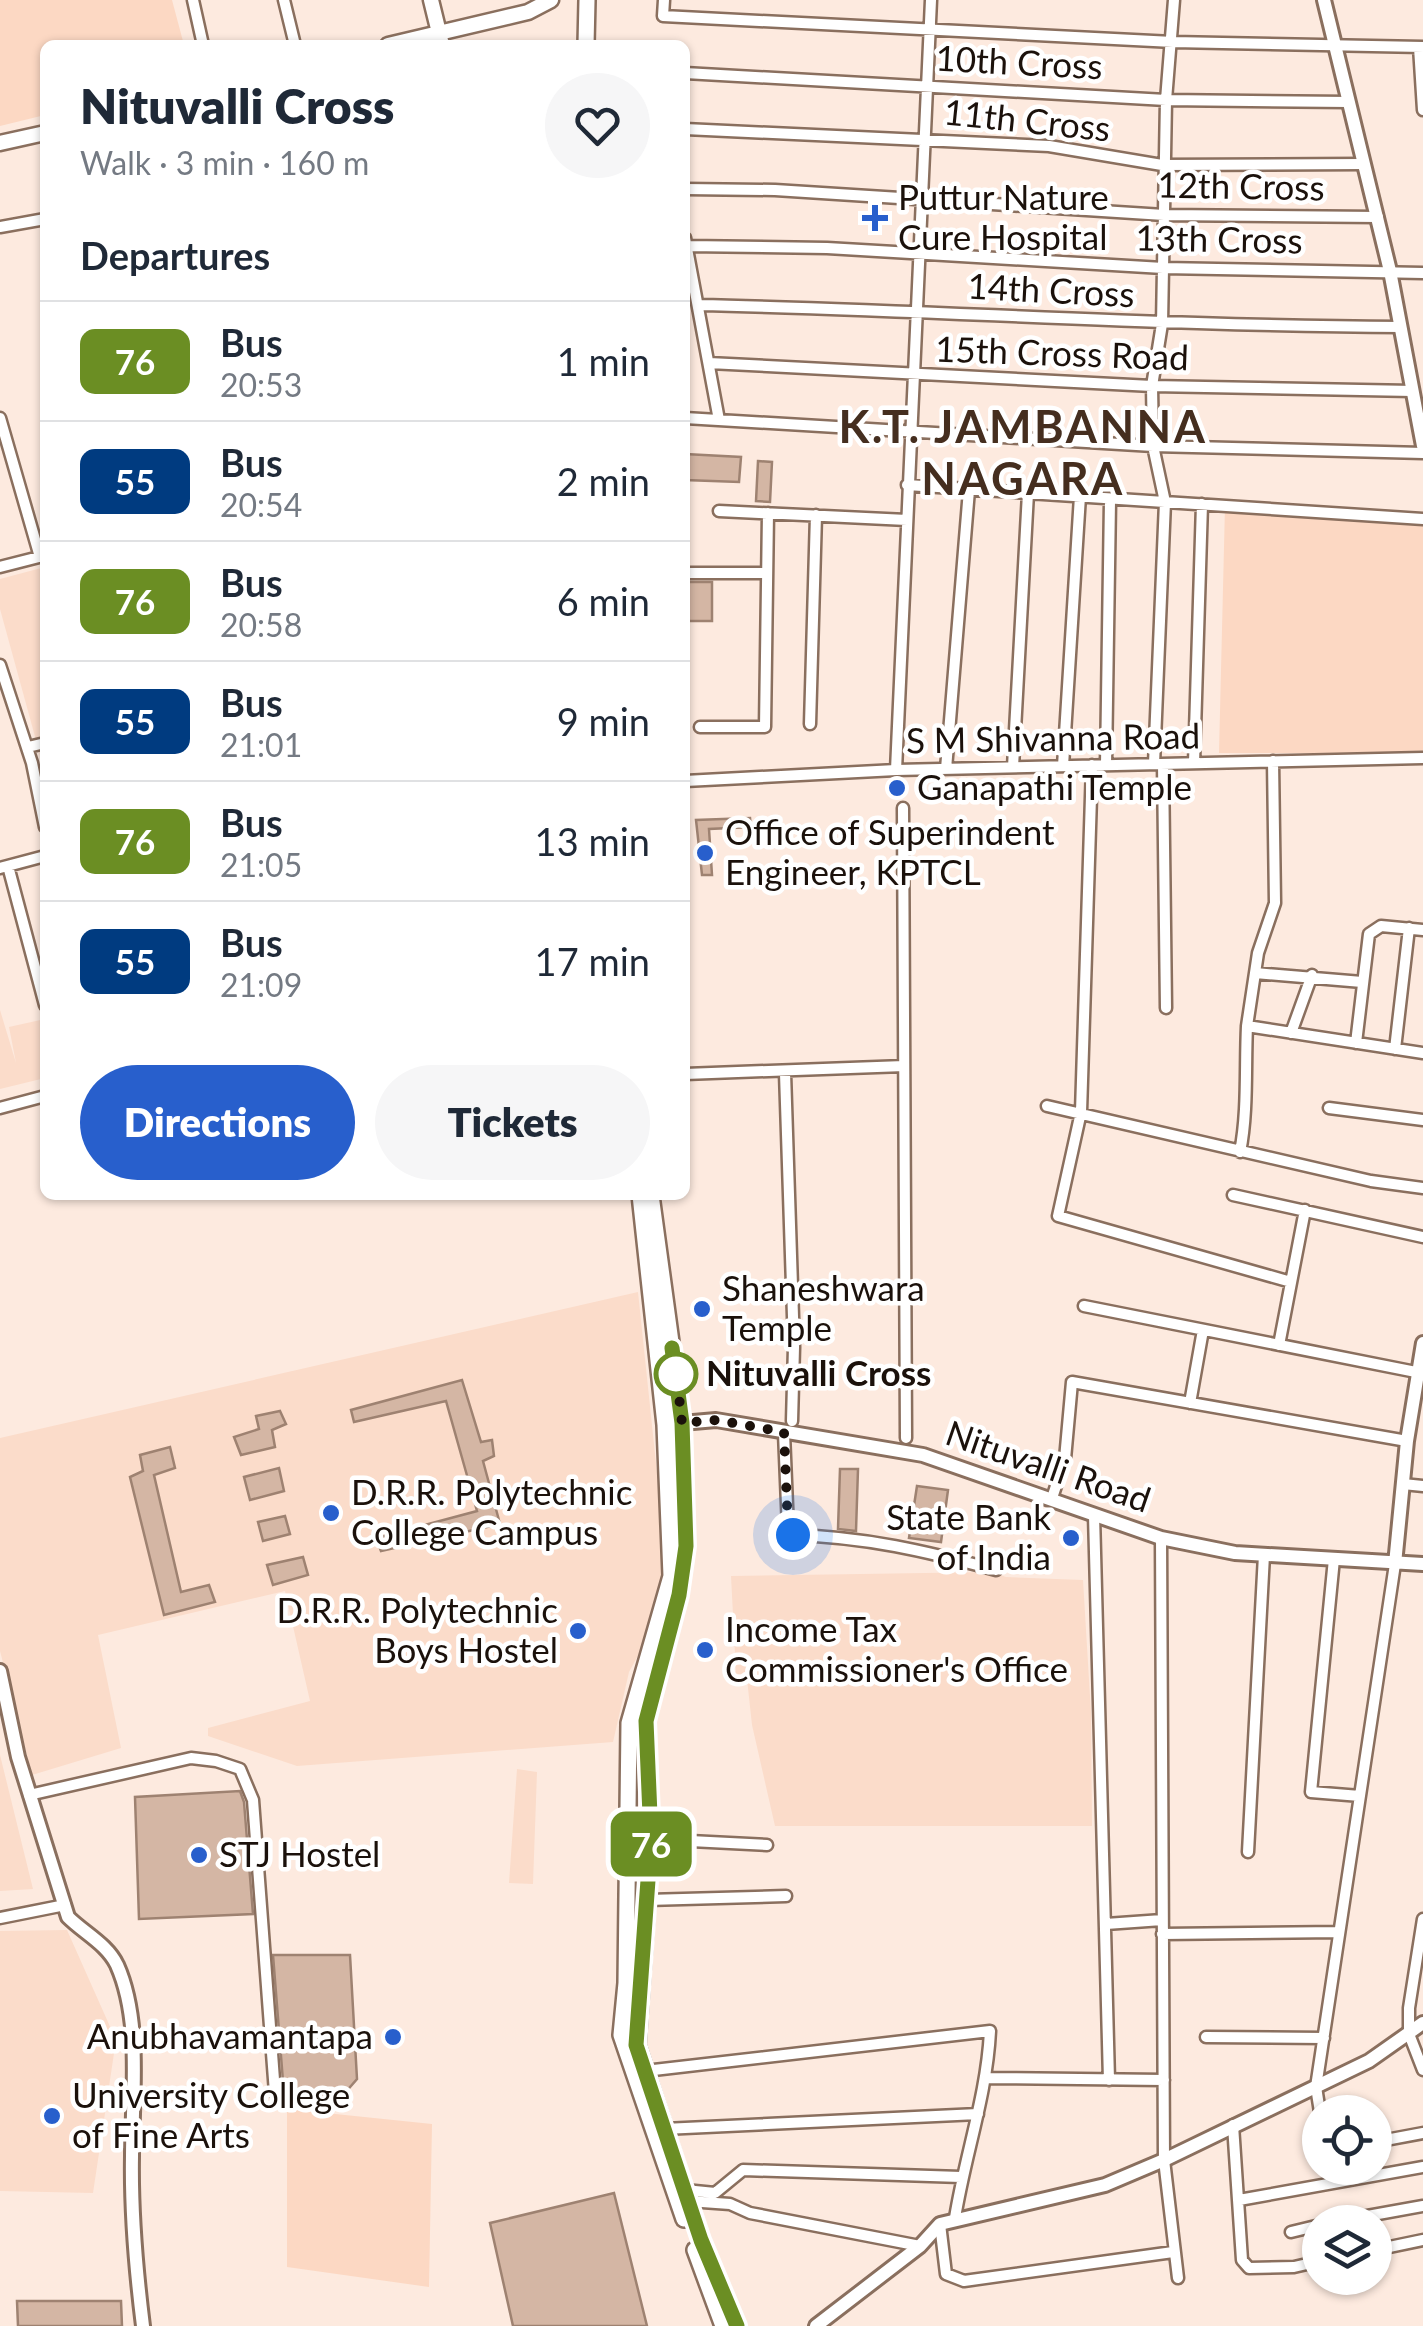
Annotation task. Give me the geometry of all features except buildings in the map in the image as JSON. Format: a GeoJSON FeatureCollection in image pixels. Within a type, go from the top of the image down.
{"type":"FeatureCollection","features":[{"type":"Feature","properties":{"kind":"main road"},"geometry":{"type":"LineString","coordinates":[[431,0],[440,38],[528,12],[551,0]]}},
{"type":"Feature","properties":{"kind":"main road"},"geometry":{"type":"LineString","coordinates":[[586,40],[587,0]]}},
{"type":"Feature","properties":{"kind":"main road"},"geometry":{"type":"LineString","coordinates":[[0,143],[40,133]]}},
{"type":"Feature","properties":{"kind":"main road"},"geometry":{"type":"LineString","coordinates":[[641,1200],[670,1502],[671,1576],[629,1723],[627,1947],[621,2035],[723,2326]]}},
{"type":"Feature","properties":{"kind":"main road"},"geometry":{"type":"LineString","coordinates":[[653,1200],[682,1423],[686,1546],[679,1595],[646,1721],[651,1839],[636,2045],[686,2195],[737,2326]]}},
{"type":"Feature","properties":{"kind":"street"},"geometry":{"type":"LineString","coordinates":[[193,0],[202,40]]}},
{"type":"Feature","properties":{"kind":"street"},"geometry":{"type":"LineString","coordinates":[[284,0],[294,40]]}},
{"type":"Feature","properties":{"kind":"street"},"geometry":{"type":"LineString","coordinates":[[664,0],[663,16],[1173,42],[1421,47],[1423,110]]}},
{"type":"Feature","properties":{"kind":"street"},"geometry":{"type":"LineString","coordinates":[[896,770],[916,253],[930,85],[931,0]]}},
{"type":"Feature","properties":{"kind":"street"},"geometry":{"type":"LineString","coordinates":[[1166,1008],[1159,764],[1165,502],[1153,446],[1152,386],[1162,324],[1166,100],[1174,0]]}},
{"type":"Feature","properties":{"kind":"street"},"geometry":{"type":"LineString","coordinates":[[1324,0],[1390,271],[1423,446]]}},
{"type":"Feature","properties":{"kind":"street","name":"10th Cross"},"geometry":{"type":"LineString","coordinates":[[690,73],[1166,100],[1349,102]]}},
{"type":"Feature","properties":{"kind":"street","name":"11th Cross"},"geometry":{"type":"LineString","coordinates":[[690,129],[1049,146],[1164,163],[1364,164]]}},
{"type":"Feature","properties":{"kind":"street","name":"12th Cross"},"geometry":{"type":"LineString","coordinates":[[690,189],[775,190],[1164,215],[1378,217]]}},
{"type":"Feature","properties":{"kind":"street"},"geometry":{"type":"LineString","coordinates":[[0,227],[40,220]]}},
{"type":"Feature","properties":{"kind":"street","name":"13th Cross"},"geometry":{"type":"LineString","coordinates":[[690,242],[1164,268],[1423,273]]}},
{"type":"Feature","properties":{"kind":"street"},"geometry":{"type":"LineString","coordinates":[[690,263],[720,420]]}},
{"type":"Feature","properties":{"kind":"street","name":"14th Cross"},"geometry":{"type":"LineString","coordinates":[[698,305],[1162,324],[1401,327]]}},
{"type":"Feature","properties":{"kind":"street","name":"15th Cross Road"},"geometry":{"type":"LineString","coordinates":[[709,364],[1152,386],[1413,391]]}},
{"type":"Feature","properties":{"kind":"street"},"geometry":{"type":"LineString","coordinates":[[0,418],[3,440],[40,550]]}},
{"type":"Feature","properties":{"kind":"street"},"geometry":{"type":"LineString","coordinates":[[690,418],[1153,446],[1423,454]]}},
{"type":"Feature","properties":{"kind":"street"},"geometry":{"type":"LineString","coordinates":[[907,484],[1110,501],[1423,519]]}},
{"type":"Feature","properties":{"kind":"street"},"geometry":{"type":"LineString","coordinates":[[946,768],[969,490]]}},
{"type":"Feature","properties":{"kind":"street"},"geometry":{"type":"LineString","coordinates":[[1013,767],[1028,493]]}},
{"type":"Feature","properties":{"kind":"street"},"geometry":{"type":"LineString","coordinates":[[1063,766],[1080,496]]}},
{"type":"Feature","properties":{"kind":"street"},"geometry":{"type":"LineString","coordinates":[[1106,765],[1110,501]]}},
{"type":"Feature","properties":{"kind":"street"},"geometry":{"type":"LineString","coordinates":[[1194,763],[1202,504]]}},
{"type":"Feature","properties":{"kind":"street"},"geometry":{"type":"LineString","coordinates":[[719,511],[907,520]]}},
{"type":"Feature","properties":{"kind":"street"},"geometry":{"type":"LineString","coordinates":[[700,727],[765,727],[768,513]]}},
{"type":"Feature","properties":{"kind":"street"},"geometry":{"type":"LineString","coordinates":[[810,724],[816,515]]}},
{"type":"Feature","properties":{"kind":"street"},"geometry":{"type":"LineString","coordinates":[[0,567],[40,557]]}},
{"type":"Feature","properties":{"kind":"street"},"geometry":{"type":"LineString","coordinates":[[690,574],[767,574]]}},
{"type":"Feature","properties":{"kind":"street"},"geometry":{"type":"LineString","coordinates":[[0,665],[28,747],[40,803]]}},
{"type":"Feature","properties":{"kind":"street"},"geometry":{"type":"LineString","coordinates":[[28,747],[40,745]]}},
{"type":"Feature","properties":{"kind":"street","name":"S M Shivanna Road"},"geometry":{"type":"LineString","coordinates":[[690,781],[946,768],[1423,758]]}},
{"type":"Feature","properties":{"kind":"street"},"geometry":{"type":"LineString","coordinates":[[1240,1152],[1246,1125],[1243,1098],[1247,1026],[1255,974],[1275,903],[1273,762]]}},
{"type":"Feature","properties":{"kind":"street"},"geometry":{"type":"LineString","coordinates":[[1092,765],[1081,1112],[1058,1216],[1291,1282]]}},
{"type":"Feature","properties":{"kind":"street"},"geometry":{"type":"LineString","coordinates":[[903,808],[906,1438]]}},
{"type":"Feature","properties":{"kind":"street"},"geometry":{"type":"LineString","coordinates":[[40,857],[4,867],[40,989]]}},
{"type":"Feature","properties":{"kind":"street"},"geometry":{"type":"LineString","coordinates":[[1356,1043],[1369,934],[1381,926],[1423,930]]}},
{"type":"Feature","properties":{"kind":"street"},"geometry":{"type":"LineString","coordinates":[[1396,1049],[1409,928]]}},
{"type":"Feature","properties":{"kind":"street"},"geometry":{"type":"LineString","coordinates":[[1255,974],[1312,975],[1362,982]]}},
{"type":"Feature","properties":{"kind":"street"},"geometry":{"type":"LineString","coordinates":[[1292,1033],[1312,975]]}},
{"type":"Feature","properties":{"kind":"street"},"geometry":{"type":"LineString","coordinates":[[1247,1026],[1423,1053]]}},
{"type":"Feature","properties":{"kind":"street"},"geometry":{"type":"LineString","coordinates":[[690,1074],[904,1066]]}},
{"type":"Feature","properties":{"kind":"street"},"geometry":{"type":"LineString","coordinates":[[785,1072],[794,1347],[788,1427],[788,1529],[793,1535],[848,1537],[914,1548],[996,1570]]}},
{"type":"Feature","properties":{"kind":"street"},"geometry":{"type":"LineString","coordinates":[[0,1108],[40,1097]]}},
{"type":"Feature","properties":{"kind":"street"},"geometry":{"type":"LineString","coordinates":[[1047,1106],[1371,1182],[1423,1188]]}},
{"type":"Feature","properties":{"kind":"street"},"geometry":{"type":"LineString","coordinates":[[1329,1108],[1423,1120]]}},
{"type":"Feature","properties":{"kind":"street"},"geometry":{"type":"LineString","coordinates":[[1234,1195],[1423,1237]]}},
{"type":"Feature","properties":{"kind":"street"},"geometry":{"type":"LineString","coordinates":[[1279,1345],[1305,1210]]}},
{"type":"Feature","properties":{"kind":"street"},"geometry":{"type":"LineString","coordinates":[[1084,1306],[1420,1373]]}},
{"type":"Feature","properties":{"kind":"street"},"geometry":{"type":"LineString","coordinates":[[1190,1403],[1202,1330]]}},
{"type":"Feature","properties":{"kind":"street"},"geometry":{"type":"LineString","coordinates":[[1317,2095],[1395,1564],[1407,1441],[1416,1426],[1423,1343]]}},
{"type":"Feature","properties":{"kind":"street"},"geometry":{"type":"LineString","coordinates":[[1052,1498],[1065,1459],[1072,1382],[1407,1441]]}},
{"type":"Feature","properties":{"kind":"street","name":"Nituvalli Road"},"geometry":{"type":"LineString","coordinates":[[682,1423],[716,1420],[788,1427],[923,1455],[1161,1538],[1264,1555],[1423,1564]]}},
{"type":"Feature","properties":{"kind":"street"},"geometry":{"type":"LineString","coordinates":[[1403,1484],[1423,1486]]}},
{"type":"Feature","properties":{"kind":"street"},"geometry":{"type":"LineString","coordinates":[[1094,1515],[1109,2080]]}},
{"type":"Feature","properties":{"kind":"street"},"geometry":{"type":"LineString","coordinates":[[1161,1538],[1164,2160],[1178,2278]]}},
{"type":"Feature","properties":{"kind":"street"},"geometry":{"type":"LineString","coordinates":[[1248,1852],[1264,1555]]}},
{"type":"Feature","properties":{"kind":"street"},"geometry":{"type":"LineString","coordinates":[[1334,1559],[1311,1792],[1360,1796]]}},
{"type":"Feature","properties":{"kind":"street"},"geometry":{"type":"LineString","coordinates":[[0,1671],[29,1795],[68,1917],[100,1942],[116,1964],[132,2027],[135,2258],[143,2326]]}},
{"type":"Feature","properties":{"kind":"street"},"geometry":{"type":"LineString","coordinates":[[29,1795],[190,1758],[216,1760],[240,1769],[254,1800],[276,2093]]}},
{"type":"Feature","properties":{"kind":"street"},"geometry":{"type":"LineString","coordinates":[[651,1839],[767,1845]]}},
{"type":"Feature","properties":{"kind":"street"},"geometry":{"type":"LineString","coordinates":[[647,1900],[786,1896]]}},
{"type":"Feature","properties":{"kind":"street"},"geometry":{"type":"LineString","coordinates":[[0,1918],[65,1906]]}},
{"type":"Feature","properties":{"kind":"street"},"geometry":{"type":"LineString","coordinates":[[1423,1919],[1409,2008],[1409,2034],[1423,2070]]}},
{"type":"Feature","properties":{"kind":"street"},"geometry":{"type":"LineString","coordinates":[[1106,1924],[1162,1920]]}},
{"type":"Feature","properties":{"kind":"street"},"geometry":{"type":"LineString","coordinates":[[1162,1934],[1339,1932]]}},
{"type":"Feature","properties":{"kind":"street"},"geometry":{"type":"LineString","coordinates":[[816,2326],[920,2246],[940,2224],[1104,2185],[1378,2056],[1423,2023]]}},
{"type":"Feature","properties":{"kind":"street"},"geometry":{"type":"LineString","coordinates":[[644,2071],[990,2031],[988,2078],[961,2178],[955,2218]]}},
{"type":"Feature","properties":{"kind":"street"},"geometry":{"type":"LineString","coordinates":[[1206,2037],[1324,2038]]}},
{"type":"Feature","properties":{"kind":"street"},"geometry":{"type":"LineString","coordinates":[[988,2078],[1164,2080]]}},
{"type":"Feature","properties":{"kind":"street"},"geometry":{"type":"LineString","coordinates":[[664,2129],[978,2114]]}},
{"type":"Feature","properties":{"kind":"street"},"geometry":{"type":"LineString","coordinates":[[1232,2124],[1239,2248],[1249,2268],[1302,2264]]}},
{"type":"Feature","properties":{"kind":"street"},"geometry":{"type":"LineString","coordinates":[[1392,2139],[1423,2133]]}},
{"type":"Feature","properties":{"kind":"street"},"geometry":{"type":"LineString","coordinates":[[1239,2200],[1423,2166]]}},
{"type":"Feature","properties":{"kind":"street"},"geometry":{"type":"LineString","coordinates":[[686,2195],[716,2192],[743,2170],[961,2178]]}},
{"type":"Feature","properties":{"kind":"street"},"geometry":{"type":"LineString","coordinates":[[686,2195],[730,2204],[750,2213],[920,2246]]}},
{"type":"Feature","properties":{"kind":"street"},"geometry":{"type":"LineString","coordinates":[[1392,2212],[1423,2206]]}},
{"type":"Feature","properties":{"kind":"street"},"geometry":{"type":"LineString","coordinates":[[940,2224],[946,2274],[964,2282],[1173,2252]]}},
{"type":"Feature","properties":{"kind":"street"},"geometry":{"type":"LineString","coordinates":[[1292,2232],[1302,2230]]}},
{"type":"Feature","properties":{"kind":"street"},"geometry":{"type":"LineString","coordinates":[[1392,2246],[1423,2240]]}},
{"type":"Feature","properties":{"kind":"shaded area"},"geometry":{"type":"Polygon","coordinates":[[[0,0],[172,0],[183,40],[40,40],[40,116],[0,126],[0,0]]]}},
{"type":"Feature","properties":{"kind":"shaded area"},"geometry":{"type":"Polygon","coordinates":[[[1225,506],[1423,524],[1423,753],[1219,753],[1225,506]]]}},
{"type":"Feature","properties":{"kind":"shaded area"},"geometry":{"type":"Polygon","coordinates":[[[40,568],[40,755],[0,609],[0,579],[40,568]]]}},
{"type":"Feature","properties":{"kind":"shaded area"},"geometry":{"type":"Polygon","coordinates":[[[0,1010],[16,1063],[9,1027],[40,1020],[40,1079],[0,1089],[0,1010]]]}},
{"type":"Feature","properties":{"kind":"shaded area","name":"D.R.R. Polytechnic College Campus"},"geometry":{"type":"Polygon","coordinates":[[[638,1292],[669,1587],[656,1623],[629,1672],[613,1742],[297,1766],[208,1736],[208,1728],[310,1701],[285,1591],[98,1635],[121,1748],[32,1775],[0,1651],[0,1438],[638,1292]]]}},
{"type":"Feature","properties":{"kind":"shaded area"},"geometry":{"type":"Polygon","coordinates":[[[991,1572],[1006,1577],[1083,1580],[1091,1713],[1092,1826],[775,1826],[752,1725],[747,1679],[736,1673],[731,1576],[991,1572]]]}},
{"type":"Feature","properties":{"kind":"shaded area"},"geometry":{"type":"Polygon","coordinates":[[[0,1755],[33,1889],[0,1891],[0,1755]]]}},
{"type":"Feature","properties":{"kind":"shaded area"},"geometry":{"type":"Polygon","coordinates":[[[517,1769],[537,1772],[533,1884],[509,1883],[517,1769]]]}},
{"type":"Feature","properties":{"kind":"shaded area","name":"University College of Fine Arts"},"geometry":{"type":"Polygon","coordinates":[[[67,1930],[116,2040],[93,2193],[0,2191],[0,1931],[67,1930]]]}},
{"type":"Feature","properties":{"kind":"shaded area"},"geometry":{"type":"Polygon","coordinates":[[[287,2109],[432,2124],[429,2287],[287,2267],[287,2109]]]}},
{"type":"Feature","properties":{"kind":"bus line","name":"76"},"geometry":{"type":"LineString","coordinates":[[672,1348],[682,1423],[686,1546],[679,1595],[646,1721],[651,1839],[636,2045],[701,2240],[737,2326]]}},
{"type":"Feature","properties":{"kind":"place","name":"Puttur Nature Cure Hospital"},"geometry":{"type":"Point","coordinates":[875,218]}},
{"type":"Feature","properties":{"kind":"place","name":"Ganapathi Temple"},"geometry":{"type":"Point","coordinates":[897,788]}},
{"type":"Feature","properties":{"kind":"place","name":"Office of Superindent Engineer, KPTCL"},"geometry":{"type":"Point","coordinates":[705,853]}},
{"type":"Feature","properties":{"kind":"place","name":"Shaneshwara Temple"},"geometry":{"type":"Point","coordinates":[702,1309]}},
{"type":"Feature","properties":{"kind":"place","name":"Nituvalli Cross"},"geometry":{"type":"Point","coordinates":[676,1374]}},
{"type":"Feature","properties":{"kind":"place","name":"D.R.R. Polytechnic College Campus"},"geometry":{"type":"Point","coordinates":[331,1513]}},
{"type":"Feature","properties":{"kind":"place","name":"State Bank of India"},"geometry":{"type":"Point","coordinates":[1071,1538]}},
{"type":"Feature","properties":{"kind":"place","name":"D.R.R. Polytechnic Boys Hostel"},"geometry":{"type":"Point","coordinates":[578,1631]}},
{"type":"Feature","properties":{"kind":"place","name":"Income Tax Commissioner's Office"},"geometry":{"type":"Point","coordinates":[705,1650]}},
{"type":"Feature","properties":{"kind":"place","name":"STJ Hostel"},"geometry":{"type":"Point","coordinates":[199,1855]}},
{"type":"Feature","properties":{"kind":"place","name":"Anubhavamantapa"},"geometry":{"type":"Point","coordinates":[393,2037]}},
{"type":"Feature","properties":{"kind":"place","name":"University College of Fine Arts"},"geometry":{"type":"Point","coordinates":[52,2116]}},
{"type":"Feature","properties":{"kind":"district","name":"K.T. JAMBANNA NAGARA"},"geometry":{"type":"Point","coordinates":[1023,453]}},
{"type":"Feature","properties":{"kind":"route"},"geometry":{"type":"LineString","coordinates":[[676,1374],[676,1370],[682,1423],[716,1420],[784,1432],[788,1529],[793,1535]]}}]}
